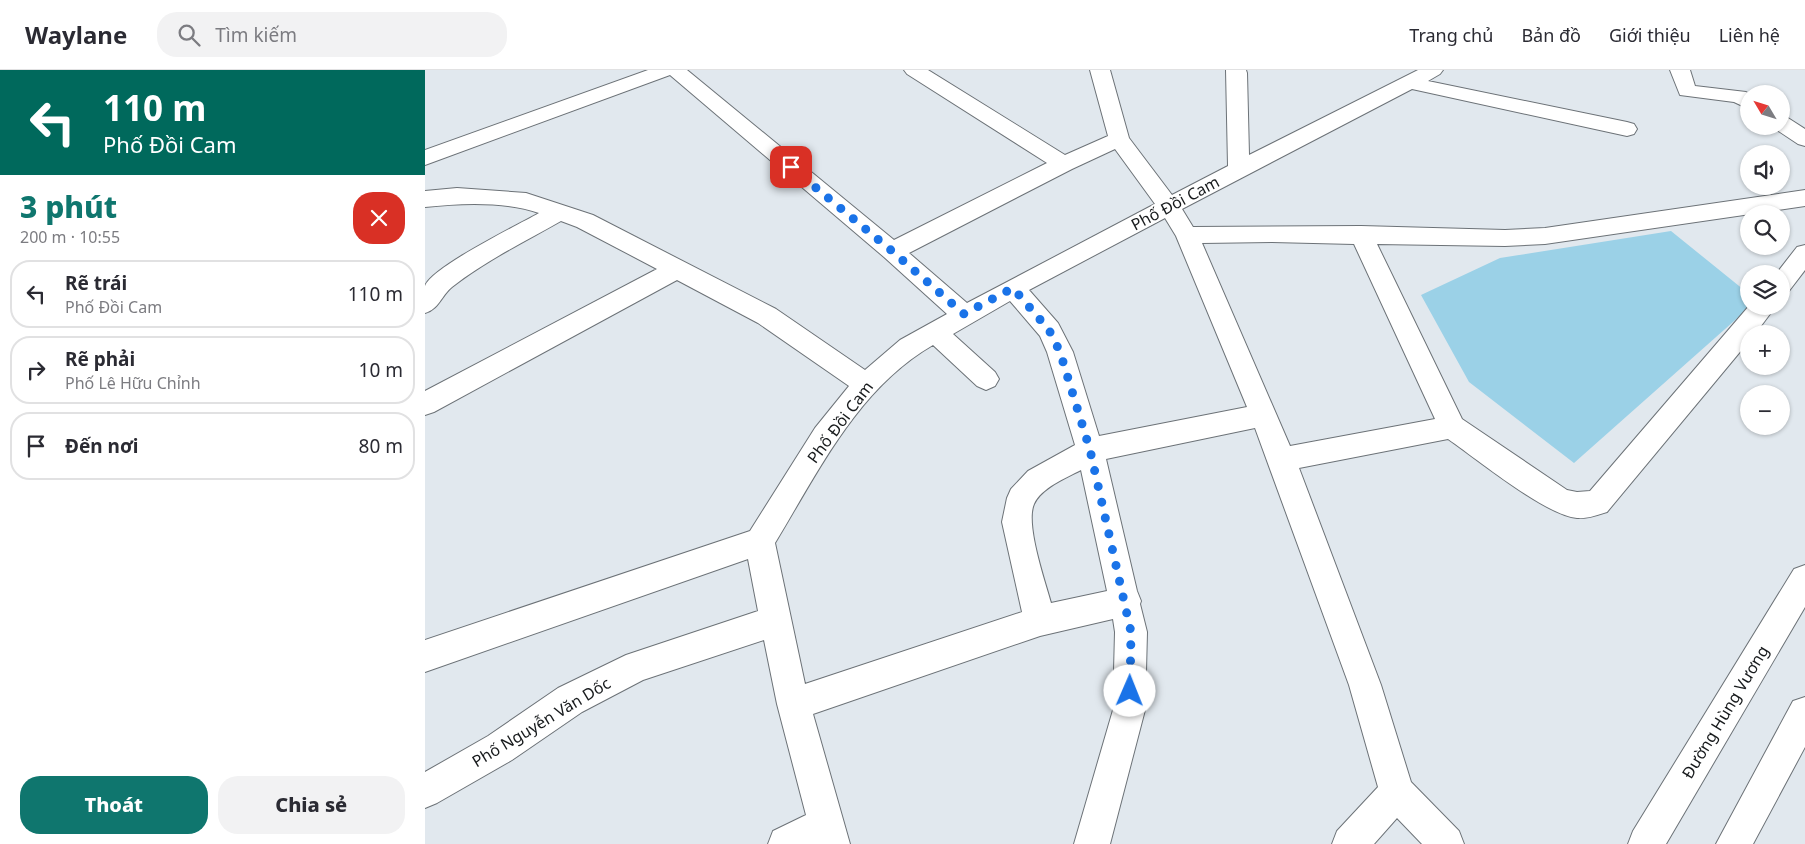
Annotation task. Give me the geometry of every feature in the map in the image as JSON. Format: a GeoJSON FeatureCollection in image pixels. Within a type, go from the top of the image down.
{"type":"FeatureCollection","features":[{"type":"Feature","properties":{"kind":"street"},"geometry":{"type":"LineString","coordinates":[[425,158],[666,70]]}},
{"type":"Feature","properties":{"kind":"street"},"geometry":{"type":"LineString","coordinates":[[675,70],[892,251],[964,314]]}},
{"type":"Feature","properties":{"kind":"street"},"geometry":{"type":"LineString","coordinates":[[915,70],[1064,164]]}},
{"type":"Feature","properties":{"kind":"street"},"geometry":{"type":"LineString","coordinates":[[1100,70],[1119,139],[1187,235],[1282,459],[1365,685],[1397,792],[1446,844]]}},
{"type":"Feature","properties":{"kind":"street","name":"Phố Đồi Cam"},"geometry":{"type":"LineString","coordinates":[[760,542],[825,436],[866,384],[909,347],[964,314],[1169,207],[1239,168],[1433,70]]}},
{"type":"Feature","properties":{"kind":"street"},"geometry":{"type":"LineString","coordinates":[[1680,70],[1687,91],[1740,97]]}},
{"type":"Feature","properties":{"kind":"street"},"geometry":{"type":"LineString","coordinates":[[1238,71],[1239,168]]}},
{"type":"Feature","properties":{"kind":"street"},"geometry":{"type":"LineString","coordinates":[[1410,83],[1627,129]]}},
{"type":"Feature","properties":{"kind":"street"},"geometry":{"type":"LineString","coordinates":[[1790,129],[1805,139]]}},
{"type":"Feature","properties":{"kind":"street"},"geometry":{"type":"LineString","coordinates":[[892,251],[1064,164],[1119,139]]}},
{"type":"Feature","properties":{"kind":"street"},"geometry":{"type":"LineString","coordinates":[[425,199],[457,196],[526,201],[585,221],[767,316],[866,384]]}},
{"type":"Feature","properties":{"kind":"street"},"geometry":{"type":"LineString","coordinates":[[1187,235],[1361,234],[1505,238],[1545,236],[1805,198]]}},
{"type":"Feature","properties":{"kind":"street"},"geometry":{"type":"LineString","coordinates":[[425,304],[440,284],[460,268],[559,212]]}},
{"type":"Feature","properties":{"kind":"street"},"geometry":{"type":"LineString","coordinates":[[1361,234],[1452,427],[1560,501],[1577,506],[1597,503],[1756,315]]}},
{"type":"Feature","properties":{"kind":"street"},"geometry":{"type":"LineString","coordinates":[[1790,273],[1805,253]]}},
{"type":"Feature","properties":{"kind":"street"},"geometry":{"type":"LineString","coordinates":[[425,404],[677,269]]}},
{"type":"Feature","properties":{"kind":"street"},"geometry":{"type":"LineString","coordinates":[[1013,288],[1049,330],[1060,352],[1090,450],[1126,601],[1131,632],[1129,710],[1092,844]]}},
{"type":"Feature","properties":{"kind":"street"},"geometry":{"type":"LineString","coordinates":[[935,332],[986,379]]}},
{"type":"Feature","properties":{"kind":"street"},"geometry":{"type":"LineString","coordinates":[[1040,621],[1016,522],[1021,498],[1038,480],[1090,450],[1263,416]]}},
{"type":"Feature","properties":{"kind":"street"},"geometry":{"type":"LineString","coordinates":[[1282,459],[1452,427]]}},
{"type":"Feature","properties":{"kind":"street"},"geometry":{"type":"LineString","coordinates":[[425,656],[760,542],[774,622],[793,704],[829,834],[786,844]]}},
{"type":"Feature","properties":{"kind":"street","name":"Đường Hùng Vương"},"geometry":{"type":"LineString","coordinates":[[1646,844],[1805,579]]}},
{"type":"Feature","properties":{"kind":"street"},"geometry":{"type":"LineString","coordinates":[[793,704],[1040,621],[1126,601]]}},
{"type":"Feature","properties":{"kind":"street","name":"Phố Nguyễn Văn Dốc"},"geometry":{"type":"LineString","coordinates":[[425,791],[500,748],[570,700],[637,666],[774,622]]}},
{"type":"Feature","properties":{"kind":"street"},"geometry":{"type":"LineString","coordinates":[[1734,844],[1805,713]]}},
{"type":"Feature","properties":{"kind":"street"},"geometry":{"type":"LineString","coordinates":[[1350,844],[1397,792]]}},
{"type":"Feature","properties":{"kind":"water"},"geometry":{"type":"Polygon","coordinates":[[[1671,231],[1740,287],[1741,315],[1574,463],[1469,382],[1421,295],[1500,258],[1671,231]]]}},
{"type":"Feature","properties":{"kind":"route"},"geometry":{"type":"LineString","coordinates":[[791,167],[964,314],[1013,288],[1049,330],[1060,352],[1090,450],[1126,601],[1131,632],[1130,691]]}}]}
